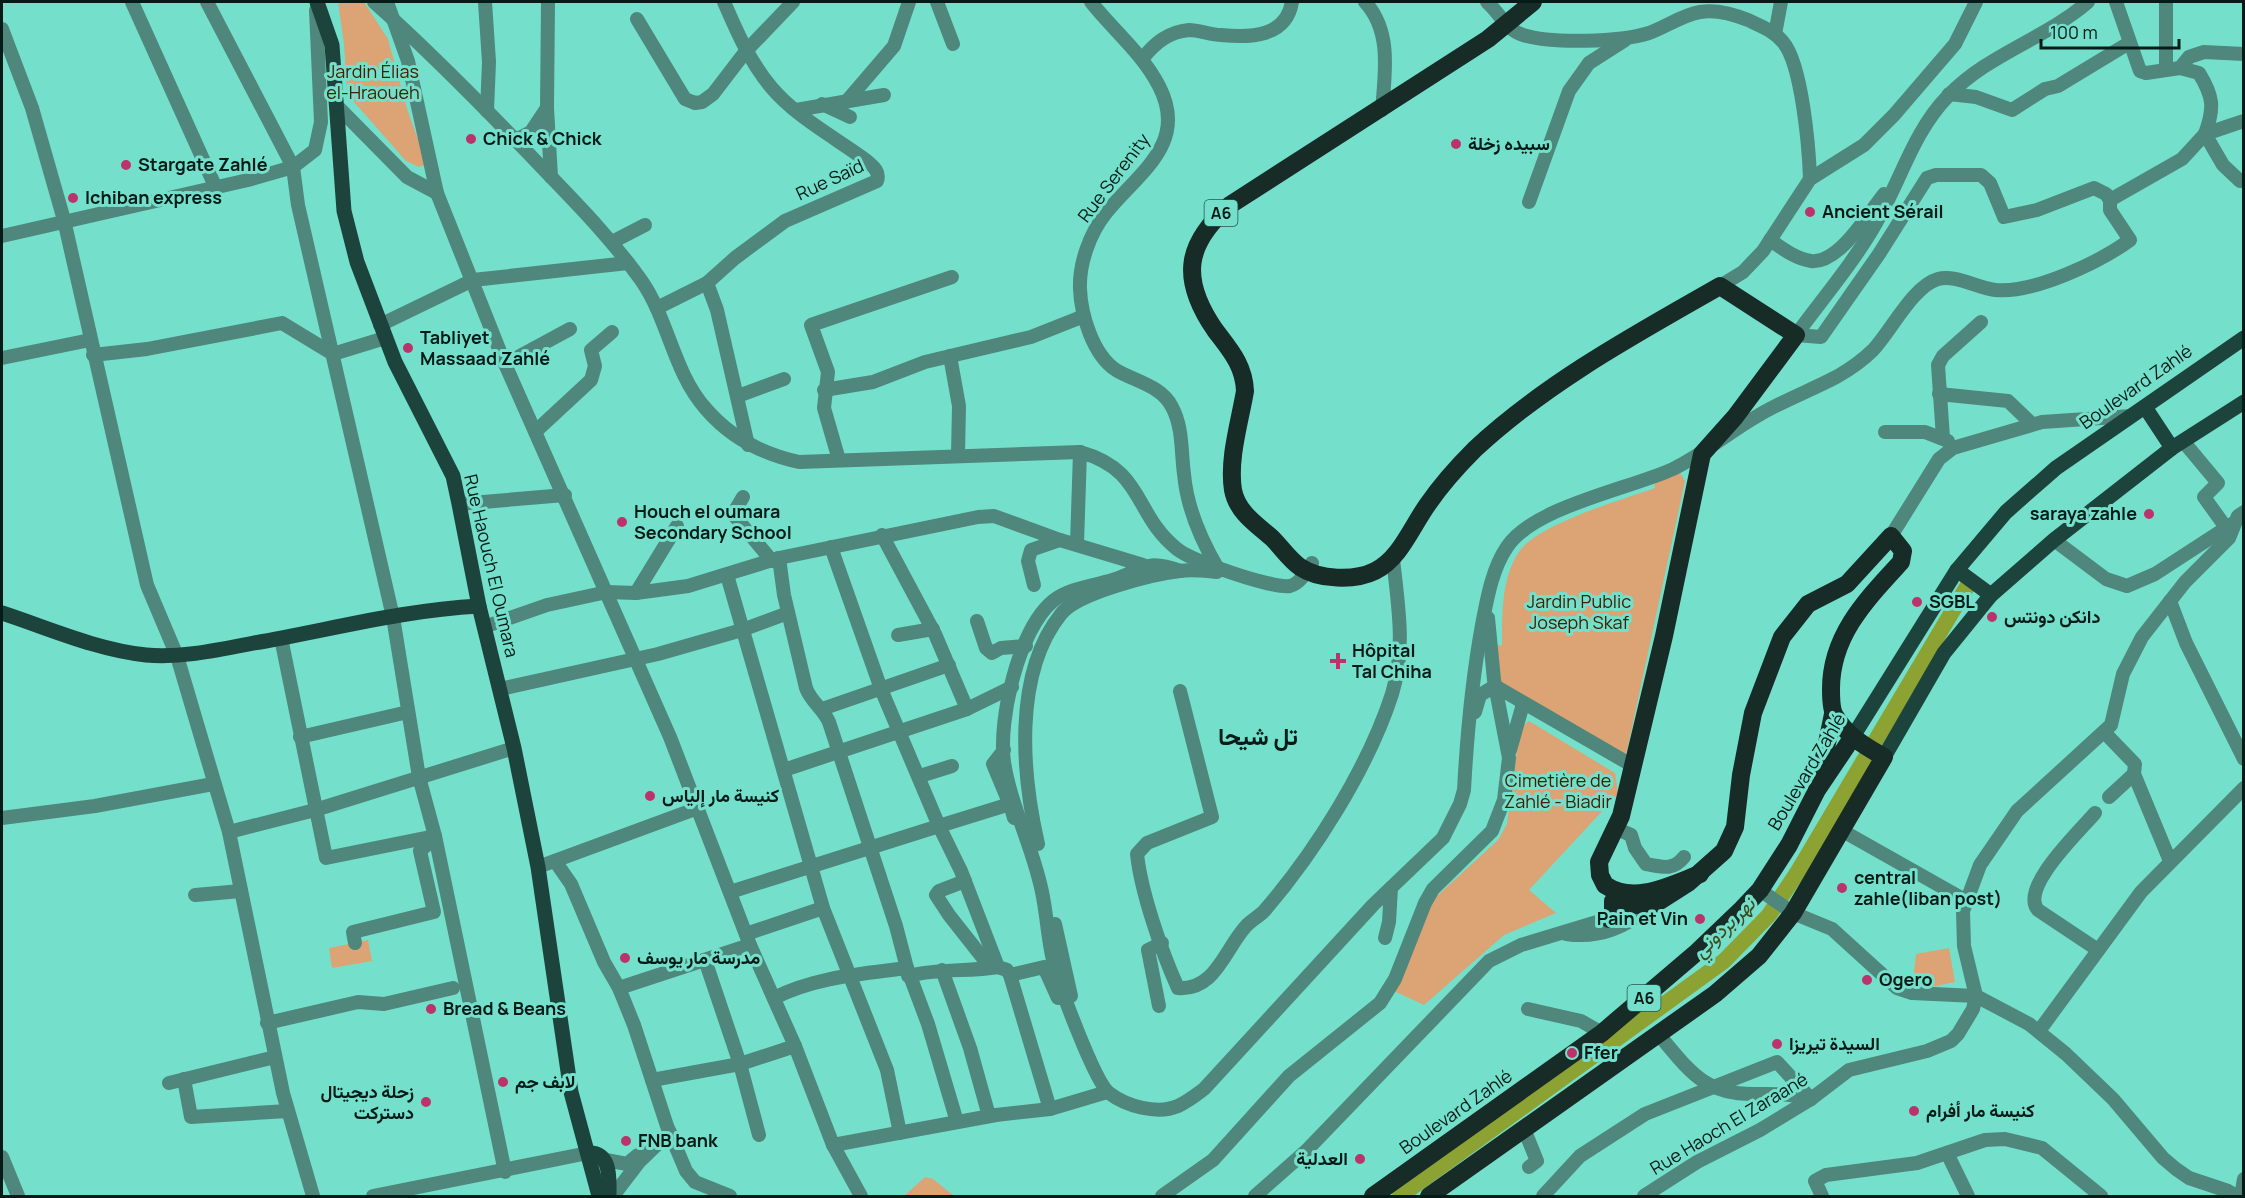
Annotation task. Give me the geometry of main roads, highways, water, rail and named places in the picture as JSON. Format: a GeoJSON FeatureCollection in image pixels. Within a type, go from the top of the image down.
{"type":"FeatureCollection","features":[{"type":"Feature","properties":{"kind":"highway","name":"A6"},"geometry":{"type":"LineString","coordinates":[[1533,2],[1507,25],[1382,110],[1230,205],[1209,223],[1194,253],[1194,285],[1203,309],[1241,367],[1245,380],[1232,472],[1233,490],[1244,514],[1304,569],[1343,576],[1373,572],[1393,559],[1429,502],[1473,452],[1509,419],[1546,392],[1720,286],[1796,335],[1735,417],[1702,454],[1623,803]]}},
{"type":"Feature","properties":{"kind":"highway","name":"A6"},"geometry":{"type":"LineString","coordinates":[[1644,899],[1700,874],[1724,851],[1733,835],[1754,713],[1782,637],[1808,604],[1854,578],[1891,537],[1900,545],[1903,557],[1847,625],[1833,667],[1833,714],[1817,790]]}},
{"type":"Feature","properties":{"kind":"highway"},"geometry":{"type":"LineString","coordinates":[[1833,714],[1855,740],[1881,755]]}},
{"type":"Feature","properties":{"kind":"highway","name":"Boulevard Zahlé"},"geometry":{"type":"LineString","coordinates":[[1430,1197],[1475,1143],[1697,952],[1763,892],[1817,790],[1855,740]]}},
{"type":"Feature","properties":{"kind":"highway","name":"Boulevard Zahlé"},"geometry":{"type":"LineString","coordinates":[[1373,1197],[1475,1143],[1524,1129],[1659,1035],[1742,973],[1759,956],[1790,911],[1841,830],[1881,755]]}},
{"type":"Feature","properties":{"kind":"highway"},"geometry":{"type":"LineString","coordinates":[[1623,803],[1621,816],[1599,862],[1600,875],[1605,885],[1613,890],[1644,899]]}},
{"type":"Feature","properties":{"kind":"highway"},"geometry":{"type":"LineString","coordinates":[[1623,803],[1596,843],[1587,866],[1594,889],[1611,910],[1644,899]]}},
{"type":"Feature","properties":{"kind":"main road","name":"Rue Haouch El Oumara"},"geometry":{"type":"LineString","coordinates":[[316,2],[332,45],[344,211],[357,262],[382,332],[453,476],[479,606],[514,748],[538,867],[572,1092],[599,1197]]}},
{"type":"Feature","properties":{"kind":"main road","name":"Boulevard Zahlé"},"geometry":{"type":"LineString","coordinates":[[1855,740],[1957,570],[1998,521],[2030,489],[2244,338]]}},
{"type":"Feature","properties":{"kind":"main road","name":"Boulevard Zahlé"},"geometry":{"type":"LineString","coordinates":[[1881,755],[1944,653],[1991,595],[2054,540],[2178,445],[2244,402]]}},
{"type":"Feature","properties":{"kind":"main road"},"geometry":{"type":"LineString","coordinates":[[2145,407],[2178,445]]}},
{"type":"Feature","properties":{"kind":"main road"},"geometry":{"type":"LineString","coordinates":[[1957,570],[1991,595]]}},
{"type":"Feature","properties":{"kind":"main road"},"geometry":{"type":"LineString","coordinates":[[2,614],[118,650],[177,656],[427,609],[479,606]]}},
{"type":"Feature","properties":{"kind":"main road"},"geometry":{"type":"LineString","coordinates":[[588,1153],[600,1155],[618,1167],[611,1197]]}},
{"type":"Feature","properties":{"kind":"waterway","name":"نهر بردوني"},"geometry":{"type":"LineString","coordinates":[[1400,1196],[1724,961],[1769,915],[1797,873],[1968,585]]}},
{"type":"Feature","properties":{"kind":"place","name":"Chick & Chick"},"geometry":{"type":"Point","coordinates":[471,139]}},
{"type":"Feature","properties":{"kind":"place","name":"سبيده زخلة"},"geometry":{"type":"Point","coordinates":[1456,144]}},
{"type":"Feature","properties":{"kind":"place","name":"Stargate Zahlé"},"geometry":{"type":"Point","coordinates":[126,165]}},
{"type":"Feature","properties":{"kind":"place","name":"Ichiban express"},"geometry":{"type":"Point","coordinates":[73,198]}},
{"type":"Feature","properties":{"kind":"place","name":"Ancient Sérail"},"geometry":{"type":"Point","coordinates":[1810,212]}},
{"type":"Feature","properties":{"kind":"place","name":"Tabliyet Massaad Zahlé"},"geometry":{"type":"Point","coordinates":[408,348]}},
{"type":"Feature","properties":{"kind":"place","name":"saraya zahle"},"geometry":{"type":"Point","coordinates":[2149,514]}},
{"type":"Feature","properties":{"kind":"place","name":"Houch el oumara Secondary School"},"geometry":{"type":"Point","coordinates":[622,522]}},
{"type":"Feature","properties":{"kind":"place","name":"SGBL"},"geometry":{"type":"Point","coordinates":[1917,602]}},
{"type":"Feature","properties":{"kind":"place","name":"دانكن دونتس"},"geometry":{"type":"Point","coordinates":[1992,617]}},
{"type":"Feature","properties":{"kind":"place","name":"Hôpital Tal Chiha"},"geometry":{"type":"Point","coordinates":[1338,661]}},
{"type":"Feature","properties":{"kind":"place","name":"كنيسة مار إلياس"},"geometry":{"type":"Point","coordinates":[650,796]}},
{"type":"Feature","properties":{"kind":"place","name":"central zahle(liban post)"},"geometry":{"type":"Point","coordinates":[1842,888]}},
{"type":"Feature","properties":{"kind":"place","name":"Pain et Vin"},"geometry":{"type":"Point","coordinates":[1700,919]}},
{"type":"Feature","properties":{"kind":"place","name":"مدرسة مار يوسف"},"geometry":{"type":"Point","coordinates":[625,958]}},
{"type":"Feature","properties":{"kind":"place","name":"Ogero"},"geometry":{"type":"Point","coordinates":[1867,980]}},
{"type":"Feature","properties":{"kind":"place","name":"Bread & Beans"},"geometry":{"type":"Point","coordinates":[431,1009]}},
{"type":"Feature","properties":{"kind":"place","name":"السيدة تيريزا"},"geometry":{"type":"Point","coordinates":[1777,1044]}},
{"type":"Feature","properties":{"kind":"place","name":"Ffer"},"geometry":{"type":"Point","coordinates":[1572,1053]}},
{"type":"Feature","properties":{"kind":"place","name":"لابف جم"},"geometry":{"type":"Point","coordinates":[503,1082]}},
{"type":"Feature","properties":{"kind":"place","name":"زحلة ديجيتال دستركت"},"geometry":{"type":"Point","coordinates":[426,1102]}},
{"type":"Feature","properties":{"kind":"place","name":"كنيسة مار أفرام"},"geometry":{"type":"Point","coordinates":[1914,1111]}},
{"type":"Feature","properties":{"kind":"place","name":"FNB bank"},"geometry":{"type":"Point","coordinates":[626,1141]}},
{"type":"Feature","properties":{"kind":"place","name":"العدلية"},"geometry":{"type":"Point","coordinates":[1360,1159]}},
{"type":"Feature","properties":{"kind":"district","name":"تل شيحا"},"geometry":{"type":"Point","coordinates":[1258,737]}},
{"type":"Feature","properties":{"kind":"park label","name":"Jardin Élias el-Hraoueh"},"geometry":{"type":"Point","coordinates":[373,82]}},
{"type":"Feature","properties":{"kind":"park label","name":"Jardin Public Joseph Skaf"},"geometry":{"type":"Point","coordinates":[1579,612]}},
{"type":"Feature","properties":{"kind":"park label","name":"Cimetière de Zahlé - Biadir"},"geometry":{"type":"Point","coordinates":[1558,791]}}]}
